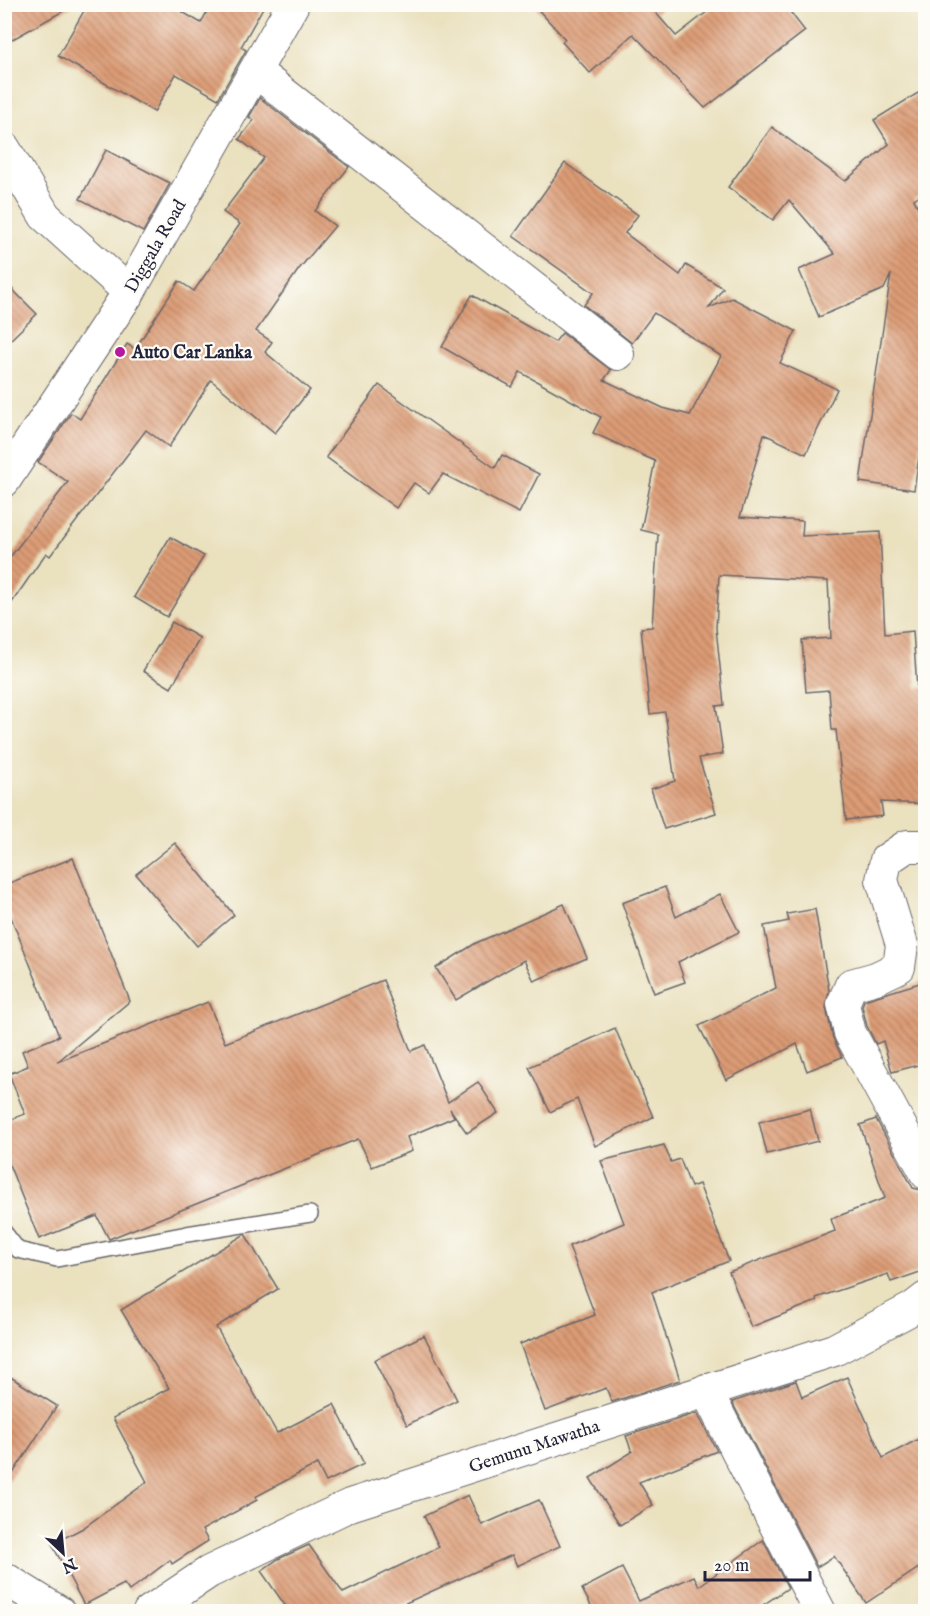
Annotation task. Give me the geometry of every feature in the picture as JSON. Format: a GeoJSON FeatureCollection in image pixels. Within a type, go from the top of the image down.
{"type":"FeatureCollection","features":[{"type":"Feature","properties":{"kind":"street","name":"Diggala Road"},"geometry":{"type":"LineString","coordinates":[[4,481],[129,292],[293,4]]}},
{"type":"Feature","properties":{"kind":"street"},"geometry":{"type":"LineString","coordinates":[[255,71],[618,354]]}},
{"type":"Feature","properties":{"kind":"street"},"geometry":{"type":"LineString","coordinates":[[4,148],[45,216],[129,292]]}},
{"type":"Feature","properties":{"kind":"street"},"geometry":{"type":"LineString","coordinates":[[926,846],[907,846],[886,860],[882,880],[902,945],[899,968],[851,986],[843,1004],[850,1033],[926,1173]]}},
{"type":"Feature","properties":{"kind":"street","name":"Gemunu Mawatha"},"geometry":{"type":"LineString","coordinates":[[149,1611],[209,1572],[350,1505],[834,1350],[913,1308],[926,1298]]}},
{"type":"Feature","properties":{"kind":"street"},"geometry":{"type":"LineString","coordinates":[[706,1390],[820,1611]]}},
{"type":"Feature","properties":{"kind":"street"},"geometry":{"type":"LineString","coordinates":[[4,1578],[59,1611]]}},
{"type":"Feature","properties":{"kind":"lane"},"geometry":{"type":"LineString","coordinates":[[4,1232],[18,1250],[57,1259],[187,1234],[310,1214]]}},
{"type":"Feature","properties":{"kind":"building"},"geometry":{"type":"Polygon","coordinates":[[[4,4],[76,4],[4,44],[4,4]]]}},
{"type":"Feature","properties":{"kind":"building"},"geometry":{"type":"Polygon","coordinates":[[[88,4],[169,4],[201,23],[211,4],[265,4],[241,47],[246,50],[218,99],[176,74],[154,112],[58,56],[88,4]]]}},
{"type":"Feature","properties":{"kind":"building"},"geometry":{"type":"Polygon","coordinates":[[[533,4],[666,4],[656,13],[676,36],[717,4],[784,4],[805,31],[705,108],[633,34],[590,73],[562,42],[565,39],[533,4]]]}},
{"type":"Feature","properties":{"kind":"building"},"geometry":{"type":"Polygon","coordinates":[[[926,88],[926,191],[914,199],[926,225],[926,412],[914,490],[860,482],[891,274],[884,289],[819,317],[799,270],[835,254],[789,200],[773,220],[728,187],[772,127],[845,181],[889,144],[874,120],[926,88]]]}},
{"type":"Feature","properties":{"kind":"building"},"geometry":{"type":"Polygon","coordinates":[[[260,98],[349,167],[315,211],[335,226],[299,269],[256,331],[272,342],[265,352],[310,390],[275,433],[211,380],[169,447],[146,430],[50,556],[46,553],[4,614],[4,565],[68,482],[38,462],[71,413],[80,419],[127,344],[135,349],[179,281],[194,291],[240,224],[223,212],[264,158],[239,139],[254,120],[249,117],[260,98]]]}},
{"type":"Feature","properties":{"kind":"building"},"geometry":{"type":"Polygon","coordinates":[[[106,150],[170,183],[143,232],[80,199],[106,150]]]}},
{"type":"Feature","properties":{"kind":"building"},"geometry":{"type":"Polygon","coordinates":[[[565,163],[638,215],[625,233],[680,275],[686,265],[723,288],[709,308],[732,298],[796,331],[780,363],[837,389],[806,454],[764,434],[740,517],[803,521],[802,536],[880,532],[885,634],[913,631],[917,688],[926,688],[926,804],[881,802],[883,816],[846,820],[836,730],[832,730],[829,690],[806,692],[802,640],[831,638],[828,581],[719,575],[716,628],[724,705],[716,706],[723,754],[699,758],[716,813],[664,829],[651,789],[675,781],[665,712],[650,714],[641,628],[652,627],[658,534],[641,530],[655,461],[593,433],[601,417],[520,372],[512,387],[442,347],[472,295],[555,342],[562,333],[611,370],[604,380],[663,408],[690,415],[721,356],[654,313],[632,343],[584,305],[593,293],[513,236],[565,163]]]}},
{"type":"Feature","properties":{"kind":"building"},"geometry":{"type":"Polygon","coordinates":[[[4,281],[37,314],[4,346],[4,281]]]}},
{"type":"Feature","properties":{"kind":"building"},"geometry":{"type":"Polygon","coordinates":[[[379,385],[495,468],[502,455],[539,474],[519,513],[443,474],[429,493],[414,483],[396,508],[326,457],[379,385]]]}},
{"type":"Feature","properties":{"kind":"building"},"geometry":{"type":"Polygon","coordinates":[[[170,537],[204,556],[167,617],[134,597],[170,537]]]}},
{"type":"Feature","properties":{"kind":"building"},"geometry":{"type":"Polygon","coordinates":[[[172,622],[200,638],[171,688],[143,671],[172,622]]]}},
{"type":"Feature","properties":{"kind":"building"},"geometry":{"type":"Polygon","coordinates":[[[175,843],[234,915],[197,946],[136,874],[175,843]]]}},
{"type":"Feature","properties":{"kind":"building"},"geometry":{"type":"Polygon","coordinates":[[[73,858],[130,1001],[57,1062],[208,1002],[225,1043],[383,980],[411,1051],[425,1045],[448,1102],[478,1082],[498,1113],[467,1133],[450,1109],[454,1117],[407,1137],[412,1151],[372,1167],[358,1139],[109,1239],[97,1216],[39,1239],[4,1152],[4,1122],[25,1114],[9,1074],[28,1066],[22,1051],[59,1036],[4,900],[4,885],[73,858]]]}},
{"type":"Feature","properties":{"kind":"building"},"geometry":{"type":"Polygon","coordinates":[[[665,887],[676,917],[720,894],[739,932],[678,962],[685,982],[654,993],[622,903],[665,887]]]}},
{"type":"Feature","properties":{"kind":"building"},"geometry":{"type":"Polygon","coordinates":[[[564,904],[587,958],[534,981],[524,960],[456,1000],[436,968],[476,943],[564,904]]]}},
{"type":"Feature","properties":{"kind":"building"},"geometry":{"type":"Polygon","coordinates":[[[815,909],[829,990],[826,1008],[833,1038],[842,1057],[807,1071],[797,1044],[726,1080],[699,1026],[776,988],[764,926],[789,921],[787,914],[815,909]]]}},
{"type":"Feature","properties":{"kind":"building"},"geometry":{"type":"Polygon","coordinates":[[[926,981],[926,1063],[892,1072],[883,1041],[876,1044],[867,1026],[862,1006],[864,1000],[926,981]]]}},
{"type":"Feature","properties":{"kind":"building"},"geometry":{"type":"Polygon","coordinates":[[[615,1028],[653,1117],[595,1146],[577,1099],[550,1112],[529,1067],[615,1028]]]}},
{"type":"Feature","properties":{"kind":"building"},"geometry":{"type":"Polygon","coordinates":[[[810,1109],[818,1141],[767,1154],[759,1122],[810,1109]]]}},
{"type":"Feature","properties":{"kind":"building"},"geometry":{"type":"Polygon","coordinates":[[[876,1119],[913,1188],[926,1191],[926,1270],[891,1282],[888,1274],[816,1298],[817,1301],[751,1327],[729,1272],[835,1231],[831,1219],[885,1198],[860,1125],[876,1119]]]}},
{"type":"Feature","properties":{"kind":"building"},"geometry":{"type":"Polygon","coordinates":[[[664,1145],[671,1162],[680,1159],[691,1187],[699,1184],[729,1261],[652,1292],[680,1380],[612,1402],[606,1388],[545,1411],[520,1344],[595,1315],[569,1246],[624,1223],[601,1161],[664,1145]]]}},
{"type":"Feature","properties":{"kind":"building"},"geometry":{"type":"Polygon","coordinates":[[[245,1234],[278,1289],[216,1327],[277,1433],[334,1404],[364,1464],[326,1482],[317,1464],[255,1497],[257,1500],[202,1530],[208,1541],[172,1564],[170,1560],[129,1591],[124,1584],[84,1605],[52,1544],[83,1528],[147,1482],[113,1418],[169,1388],[121,1310],[245,1234]]]}},
{"type":"Feature","properties":{"kind":"building"},"geometry":{"type":"Polygon","coordinates":[[[424,1335],[457,1400],[407,1425],[374,1360],[424,1335]]]}},
{"type":"Feature","properties":{"kind":"building"},"geometry":{"type":"Polygon","coordinates":[[[4,1373],[57,1406],[4,1487],[4,1373]]]}},
{"type":"Feature","properties":{"kind":"building"},"geometry":{"type":"Polygon","coordinates":[[[847,1377],[883,1458],[926,1435],[926,1563],[866,1603],[834,1556],[817,1567],[732,1402],[796,1381],[802,1397],[847,1377]]]}},
{"type":"Feature","properties":{"kind":"building"},"geometry":{"type":"Polygon","coordinates":[[[697,1413],[717,1451],[639,1482],[653,1505],[620,1525],[590,1478],[632,1452],[626,1436],[697,1413]]]}},
{"type":"Feature","properties":{"kind":"building"},"geometry":{"type":"Polygon","coordinates":[[[468,1495],[482,1525],[539,1500],[560,1546],[517,1566],[512,1555],[388,1611],[289,1611],[261,1571],[278,1559],[309,1545],[343,1593],[439,1547],[424,1516],[468,1495]]]}},
{"type":"Feature","properties":{"kind":"building"},"geometry":{"type":"Polygon","coordinates":[[[763,1540],[788,1588],[754,1611],[594,1611],[582,1589],[622,1568],[639,1601],[694,1576],[699,1586],[763,1540]]]}},
{"type":"Feature","properties":{"kind":"place","name":"Auto Car Lanka"},"geometry":{"type":"Point","coordinates":[120,352]}}]}
